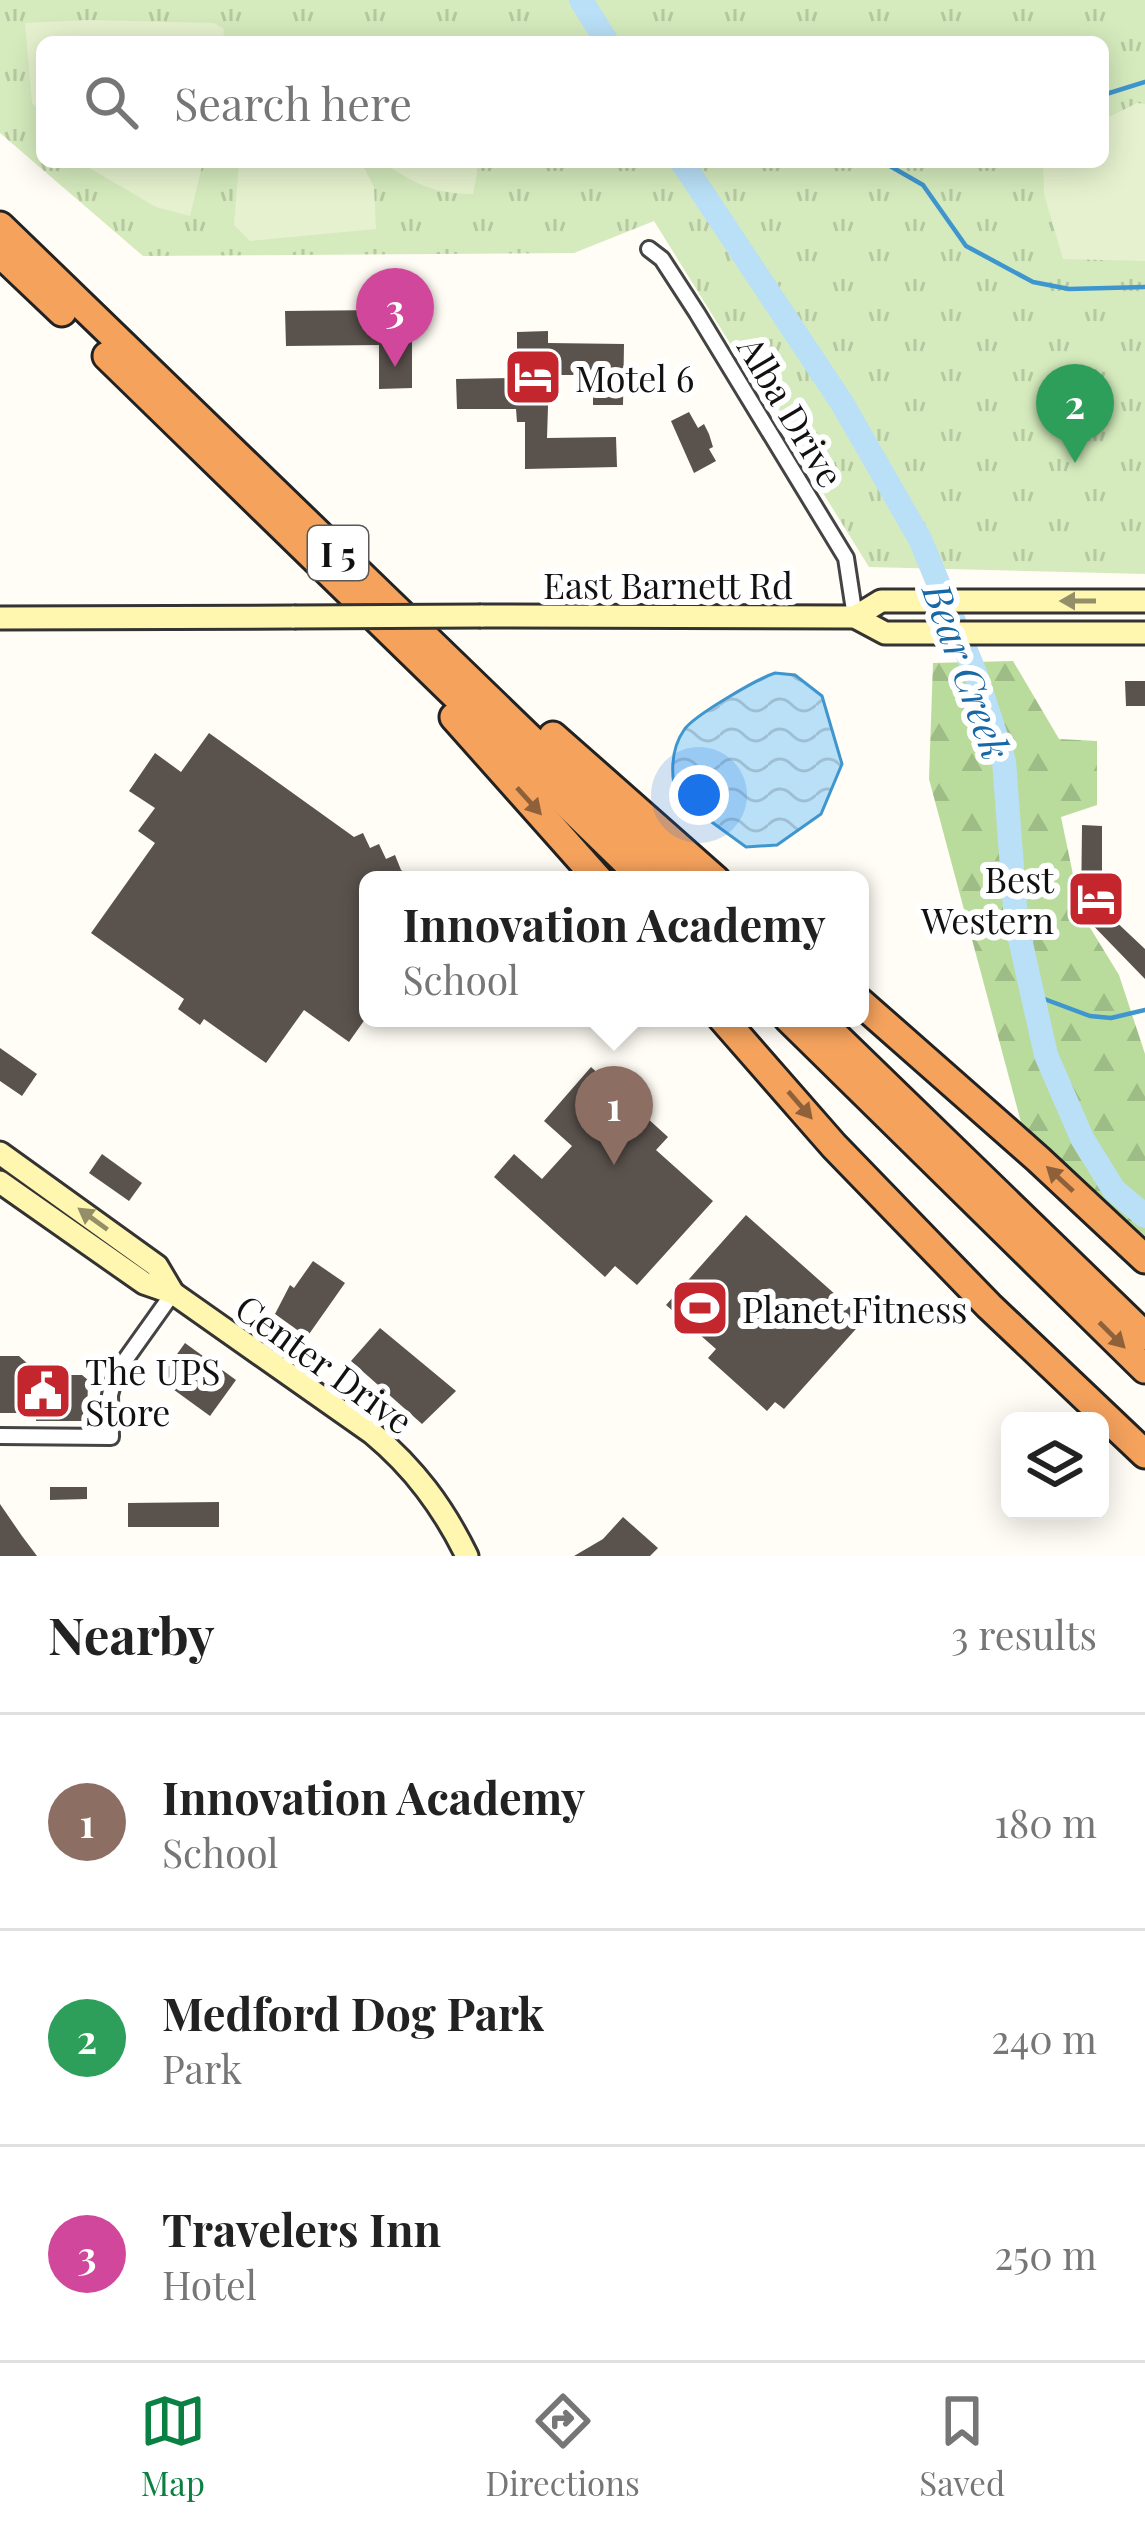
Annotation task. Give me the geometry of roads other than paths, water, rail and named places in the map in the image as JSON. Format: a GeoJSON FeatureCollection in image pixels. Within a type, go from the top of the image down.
{"type":"FeatureCollection","features":[{"type":"Feature","properties":{"kind":"highway","name":"I 5"},"geometry":{"type":"LineString","coordinates":[[0,226],[667,871]]}},
{"type":"Feature","properties":{"kind":"highway","name":"I 5"},"geometry":{"type":"LineString","coordinates":[[0,253],[636,871]]}},
{"type":"Feature","properties":{"kind":"highway"},"geometry":{"type":"LineString","coordinates":[[342,586],[591,871]]}},
{"type":"Feature","properties":{"kind":"highway"},"geometry":{"type":"LineString","coordinates":[[374,586],[706,871]]}},
{"type":"Feature","properties":{"kind":"highway"},"geometry":{"type":"LineString","coordinates":[[869,1009],[1145,1259]]}},
{"type":"Feature","properties":{"kind":"highway"},"geometry":{"type":"LineString","coordinates":[[730,1027],[834,1146],[1145,1454]]}},
{"type":"Feature","properties":{"kind":"highway"},"geometry":{"type":"LineString","coordinates":[[797,1027],[1145,1369]]}},
{"type":"Feature","properties":{"kind":"highway"},"geometry":{"type":"LineString","coordinates":[[826,1027],[1145,1336]]}},
{"type":"Feature","properties":{"kind":"highway"},"geometry":{"type":"LineString","coordinates":[[1079,1393],[1145,1435]]}},
{"type":"Feature","properties":{"kind":"main road","name":"East Barnett Rd"},"geometry":{"type":"LineString","coordinates":[[855,617],[881,601],[1145,601]]}},
{"type":"Feature","properties":{"kind":"main road","name":"East Barnett Rd"},"geometry":{"type":"LineString","coordinates":[[0,618],[855,617],[885,633],[1145,633]]}},
{"type":"Feature","properties":{"kind":"main road","name":"Center Drive"},"geometry":{"type":"LineString","coordinates":[[0,1153],[157,1266],[173,1293]]}},
{"type":"Feature","properties":{"kind":"main road","name":"Center Drive"},"geometry":{"type":"LineString","coordinates":[[0,1182],[144,1283],[173,1293],[398,1455],[436,1501],[467,1556]]}},
{"type":"Feature","properties":{"kind":"street","name":"Alba Drive"},"geometry":{"type":"LineString","coordinates":[[649,249],[662,259],[697,313],[846,558],[855,617]]}},
{"type":"Feature","properties":{"kind":"street"},"geometry":{"type":"LineString","coordinates":[[0,1436],[111,1437],[110,1395],[116,1372],[173,1293]]}},
{"type":"Feature","properties":{"kind":"water"},"geometry":{"type":"Polygon","coordinates":[[[775,673],[795,675],[822,696],[842,764],[821,814],[777,845],[746,847],[676,796],[674,754],[690,724],[726,698],[775,673]]]}},
{"type":"Feature","properties":{"kind":"waterway","name":"Bear Creek"},"geometry":{"type":"LineString","coordinates":[[581,0],[603,36]]}},
{"type":"Feature","properties":{"kind":"waterway"},"geometry":{"type":"LineString","coordinates":[[1109,93],[1145,82]]}},
{"type":"Feature","properties":{"kind":"waterway","name":"Bear Creek"},"geometry":{"type":"LineString","coordinates":[[686,168],[842,403],[920,539],[976,675],[1004,761],[1016,921],[1046,1055],[1082,1138],[1114,1190],[1145,1216]]}},
{"type":"Feature","properties":{"kind":"waterway"},"geometry":{"type":"LineString","coordinates":[[893,168],[923,185],[966,246],[1033,282],[1069,289],[1145,287]]}},
{"type":"Feature","properties":{"kind":"waterway"},"geometry":{"type":"LineString","coordinates":[[1031,994],[1090,1016],[1111,1018],[1145,1010]]}},
{"type":"Feature","properties":{"kind":"place","name":"Travelers Inn"},"geometry":{"type":"Point","coordinates":[395,367]}},
{"type":"Feature","properties":{"kind":"place","name":"Motel 6"},"geometry":{"type":"Point","coordinates":[533,377]}},
{"type":"Feature","properties":{"kind":"place","name":"Medford Dog Park"},"geometry":{"type":"Point","coordinates":[1075,463]}},
{"type":"Feature","properties":{"kind":"place","name":"Best Western"},"geometry":{"type":"Point","coordinates":[1096,899]}},
{"type":"Feature","properties":{"kind":"place","name":"Innovation Academy"},"geometry":{"type":"Point","coordinates":[614,1165]}},
{"type":"Feature","properties":{"kind":"place","name":"Planet Fitness"},"geometry":{"type":"Point","coordinates":[700,1308]}},
{"type":"Feature","properties":{"kind":"place","name":"The UPS Store"},"geometry":{"type":"Point","coordinates":[43,1391]}}]}
